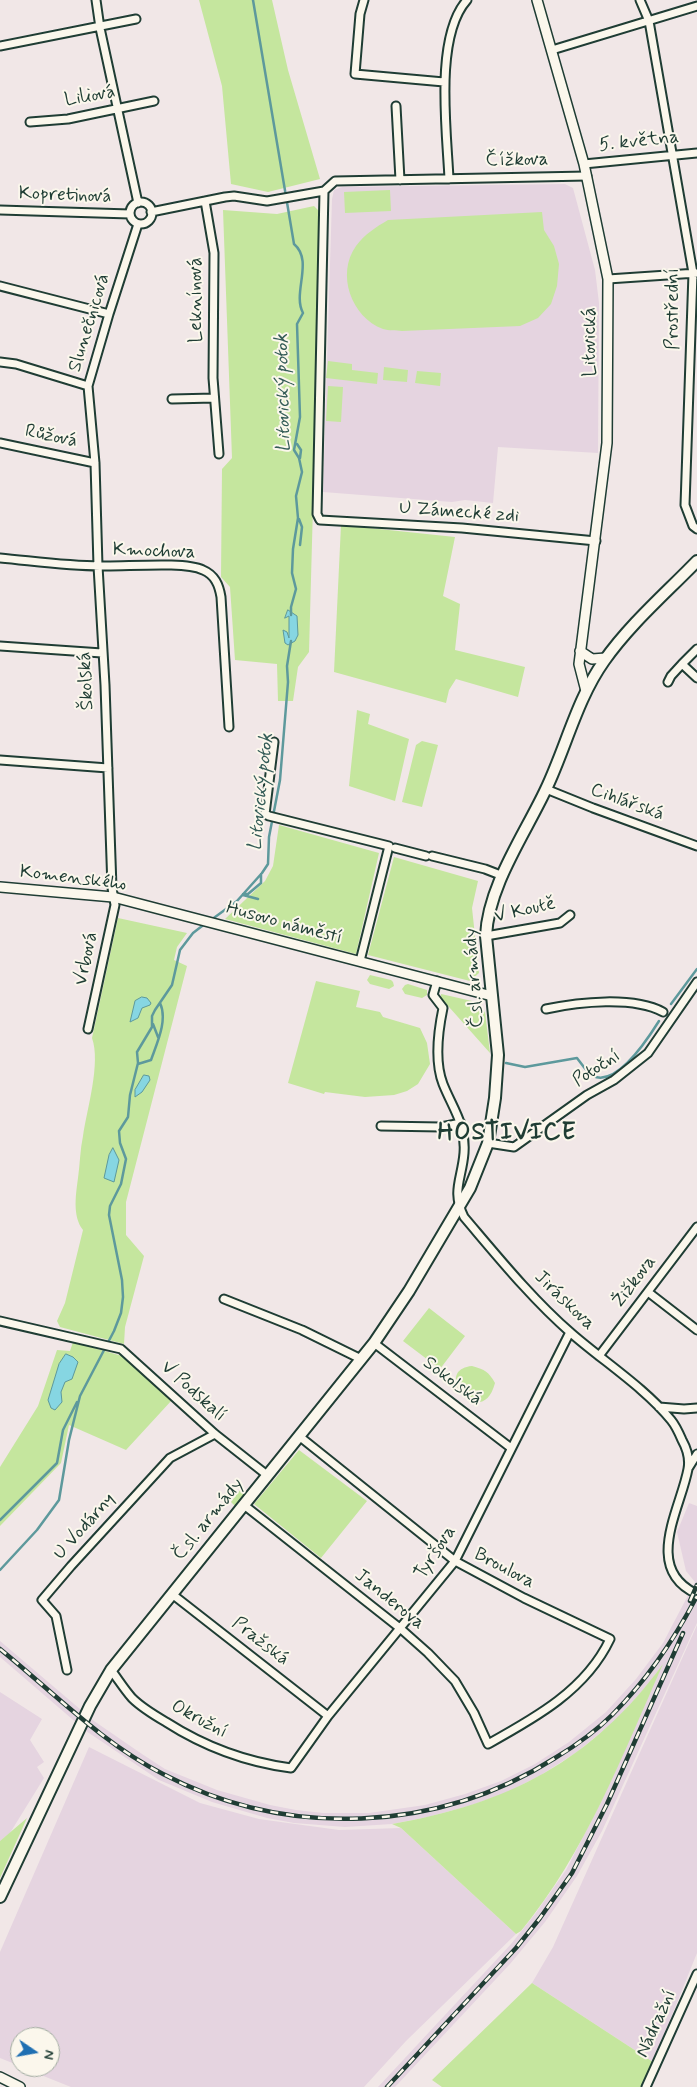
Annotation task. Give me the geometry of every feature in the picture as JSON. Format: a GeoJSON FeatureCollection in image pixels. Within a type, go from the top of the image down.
{"type":"FeatureCollection","features":[{"type":"Feature","properties":{"kind":"main road","name":"Čsl. armády"},"geometry":{"type":"LineString","coordinates":[[0,1897],[90,1706],[111,1670],[374,1343],[397,1311],[477,1173],[488,1144],[497,1078],[497,1039],[486,936],[492,904],[503,876],[546,789],[586,691],[606,658],[623,637],[697,560]]}},
{"type":"Feature","properties":{"kind":"street"},"geometry":{"type":"LineString","coordinates":[[96,0],[100,28],[138,203]]}},
{"type":"Feature","properties":{"kind":"street"},"geometry":{"type":"LineString","coordinates":[[364,0],[360,14],[355,74],[444,82]]}},
{"type":"Feature","properties":{"kind":"street"},"geometry":{"type":"LineString","coordinates":[[449,179],[444,82],[452,28],[467,0]]}},
{"type":"Feature","properties":{"kind":"street","name":"Litovická"},"geometry":{"type":"LineString","coordinates":[[537,0],[584,164],[608,279],[607,443],[579,664],[586,691]]}},
{"type":"Feature","properties":{"kind":"street","name":"Prostřední"},"geometry":{"type":"LineString","coordinates":[[640,0],[649,21],[695,273],[685,505],[693,526],[697,529]]}},
{"type":"Feature","properties":{"kind":"street"},"geometry":{"type":"LineString","coordinates":[[552,50],[697,6]]}},
{"type":"Feature","properties":{"kind":"street"},"geometry":{"type":"LineString","coordinates":[[0,46],[100,28],[136,19]]}},
{"type":"Feature","properties":{"kind":"street","name":"Liliová"},"geometry":{"type":"LineString","coordinates":[[30,122],[68,119],[154,101]]}},
{"type":"Feature","properties":{"kind":"street"},"geometry":{"type":"LineString","coordinates":[[396,106],[400,180]]}},
{"type":"Feature","properties":{"kind":"street","name":"5. května"},"geometry":{"type":"LineString","coordinates":[[584,164],[697,153]]}},
{"type":"Feature","properties":{"kind":"street","name":"Čížkova"},"geometry":{"type":"LineString","coordinates":[[324,191],[336,181],[587,176]]}},
{"type":"Feature","properties":{"kind":"street"},"geometry":{"type":"LineString","coordinates":[[152,212],[234,196],[264,202],[324,191]]}},
{"type":"Feature","properties":{"kind":"street","name":"U Zámecké zdi"},"geometry":{"type":"LineString","coordinates":[[324,191],[317,514],[320,520],[458,528],[596,541]]}},
{"type":"Feature","properties":{"kind":"street","name":"Leknínová"},"geometry":{"type":"LineString","coordinates":[[205,201],[214,253],[214,398],[219,454]]}},
{"type":"Feature","properties":{"kind":"street"},"geometry":{"type":"LineString","coordinates":[[138,203],[146,204],[152,212],[148,222],[138,224],[132,221],[130,214],[134,205],[138,203]]}},
{"type":"Feature","properties":{"kind":"street","name":"Kopretinová"},"geometry":{"type":"LineString","coordinates":[[0,210],[130,214]]}},
{"type":"Feature","properties":{"kind":"street","name":"Slunečnicová"},"geometry":{"type":"LineString","coordinates":[[95,463],[88,386],[138,224]]}},
{"type":"Feature","properties":{"kind":"street"},"geometry":{"type":"LineString","coordinates":[[608,279],[695,273]]}},
{"type":"Feature","properties":{"kind":"street"},"geometry":{"type":"LineString","coordinates":[[0,286],[109,314]]}},
{"type":"Feature","properties":{"kind":"street"},"geometry":{"type":"LineString","coordinates":[[0,362],[16,364],[88,386]]}},
{"type":"Feature","properties":{"kind":"street"},"geometry":{"type":"LineString","coordinates":[[172,399],[214,398]]}},
{"type":"Feature","properties":{"kind":"street","name":"Růžová"},"geometry":{"type":"LineString","coordinates":[[0,443],[95,463]]}},
{"type":"Feature","properties":{"kind":"street","name":"Školská"},"geometry":{"type":"LineString","coordinates":[[95,463],[113,896]]}},
{"type":"Feature","properties":{"kind":"street","name":"Kmochova"},"geometry":{"type":"LineString","coordinates":[[0,558],[98,566],[198,568],[214,577],[221,597],[229,727]]}},
{"type":"Feature","properties":{"kind":"street"},"geometry":{"type":"LineString","coordinates":[[0,646],[102,653]]}},
{"type":"Feature","properties":{"kind":"street"},"geometry":{"type":"LineString","coordinates":[[668,682],[671,676],[697,649]]}},
{"type":"Feature","properties":{"kind":"street"},"geometry":{"type":"LineString","coordinates":[[580,651],[592,660],[606,658]]}},
{"type":"Feature","properties":{"kind":"street"},"geometry":{"type":"LineString","coordinates":[[682,664],[697,678]]}},
{"type":"Feature","properties":{"kind":"street","name":"Husovo náměstí"},"geometry":{"type":"LineString","coordinates":[[274,742],[264,811],[269,816],[389,846],[360,961]]}},
{"type":"Feature","properties":{"kind":"street"},"geometry":{"type":"LineString","coordinates":[[0,760],[108,768]]}},
{"type":"Feature","properties":{"kind":"street","name":"Cihlářská"},"geometry":{"type":"LineString","coordinates":[[546,789],[697,846]]}},
{"type":"Feature","properties":{"kind":"street"},"geometry":{"type":"LineString","coordinates":[[395,848],[485,869],[503,876]]}},
{"type":"Feature","properties":{"kind":"street","name":"Komenského"},"geometry":{"type":"LineString","coordinates":[[0,887],[113,896],[200,919]]}},
{"type":"Feature","properties":{"kind":"street","name":"Vrbová"},"geometry":{"type":"LineString","coordinates":[[88,1029],[114,909],[113,896]]}},
{"type":"Feature","properties":{"kind":"street","name":"V Koutě"},"geometry":{"type":"LineString","coordinates":[[486,936],[560,923],[570,916]]}},
{"type":"Feature","properties":{"kind":"street","name":"Husovo náměstí"},"geometry":{"type":"LineString","coordinates":[[200,919],[492,996]]}},
{"type":"Feature","properties":{"kind":"street"},"geometry":{"type":"LineString","coordinates":[[436,981],[433,995],[443,1008],[437,1046],[442,1082],[461,1123],[464,1153],[457,1184],[459,1207]]}},
{"type":"Feature","properties":{"kind":"street","name":"Potoční"},"geometry":{"type":"LineString","coordinates":[[488,1144],[514,1147],[587,1095],[614,1080],[648,1053],[697,982]]}},
{"type":"Feature","properties":{"kind":"street"},"geometry":{"type":"LineString","coordinates":[[546,1009],[586,1003],[617,1003],[651,1006],[663,1012]]}},
{"type":"Feature","properties":{"kind":"street"},"geometry":{"type":"LineString","coordinates":[[381,1126],[441,1127],[461,1123]]}},
{"type":"Feature","properties":{"kind":"street","name":"Jiráskova"},"geometry":{"type":"LineString","coordinates":[[459,1207],[464,1217],[513,1275],[570,1332],[659,1407],[673,1422],[688,1451],[689,1468],[669,1532],[668,1560],[678,1578],[688,1589],[697,1594]]}},
{"type":"Feature","properties":{"kind":"street","name":"Žižkova"},"geometry":{"type":"LineString","coordinates":[[599,1356],[648,1292],[694,1237],[697,1227]]}},
{"type":"Feature","properties":{"kind":"street"},"geometry":{"type":"LineString","coordinates":[[648,1292],[697,1330]]}},
{"type":"Feature","properties":{"kind":"street"},"geometry":{"type":"LineString","coordinates":[[224,1299],[302,1330],[360,1359]]}},
{"type":"Feature","properties":{"kind":"street","name":"V Podskalí"},"geometry":{"type":"LineString","coordinates":[[0,1321],[115,1348],[128,1354],[215,1434],[267,1476]]}},
{"type":"Feature","properties":{"kind":"street","name":"Tyršova"},"geometry":{"type":"LineString","coordinates":[[291,1768],[328,1716],[455,1561],[570,1332]]}},
{"type":"Feature","properties":{"kind":"street","name":"Sokolská"},"geometry":{"type":"LineString","coordinates":[[374,1343],[512,1448]]}},
{"type":"Feature","properties":{"kind":"street"},"geometry":{"type":"LineString","coordinates":[[659,1407],[697,1408]]}},
{"type":"Feature","properties":{"kind":"street","name":"U Vodárny"},"geometry":{"type":"LineString","coordinates":[[67,1670],[56,1616],[42,1600],[170,1458],[215,1434]]}},
{"type":"Feature","properties":{"kind":"street","name":"Broulova"},"geometry":{"type":"LineString","coordinates":[[299,1436],[455,1561],[524,1598],[610,1639],[601,1659],[584,1678],[554,1704],[526,1723],[488,1744]]}},
{"type":"Feature","properties":{"kind":"street"},"geometry":{"type":"LineString","coordinates":[[689,1468],[697,1454]]}},
{"type":"Feature","properties":{"kind":"street","name":"Janderova"},"geometry":{"type":"LineString","coordinates":[[244,1504],[401,1629],[455,1681],[474,1713],[488,1744]]}},
{"type":"Feature","properties":{"kind":"street","name":"Pražská"},"geometry":{"type":"LineString","coordinates":[[172,1594],[328,1716]]}},
{"type":"Feature","properties":{"kind":"street","name":"Okružní"},"geometry":{"type":"LineString","coordinates":[[111,1670],[132,1698],[152,1714],[185,1734],[216,1750],[262,1764],[291,1768]]}},
{"type":"Feature","properties":{"kind":"street","name":"Nádražní"},"geometry":{"type":"LineString","coordinates":[[646,2087],[697,1974]]}},
{"type":"Feature","properties":{"kind":"street"},"geometry":{"type":"LineString","coordinates":[[0,2077],[20,2087]]}},
{"type":"Feature","properties":{"kind":"shaded area"},"geometry":{"type":"Polygon","coordinates":[[[565,184],[573,188],[595,270],[599,303],[598,453],[498,447],[493,503],[465,500],[452,502],[323,492],[332,199],[334,190],[342,187],[565,184]]]}},
{"type":"Feature","properties":{"kind":"shaded area"},"geometry":{"type":"Polygon","coordinates":[[[689,1503],[697,1506],[697,1623],[602,1831],[577,1876],[545,1922],[510,1964],[395,2087],[378,2087],[511,1944],[566,1870],[601,1802],[661,1667],[646,1687],[615,1721],[577,1752],[541,1775],[506,1793],[469,1806],[428,1817],[392,1824],[345,1827],[294,1823],[267,1818],[212,1802],[159,1780],[86,1731],[0,1657],[0,1641],[94,1721],[142,1754],[165,1769],[217,1790],[270,1805],[323,1813],[369,1813],[425,1805],[465,1794],[501,1781],[535,1764],[569,1742],[606,1712],[636,1679],[663,1643],[695,1582],[686,1571],[677,1532],[689,1503]]]}},
{"type":"Feature","properties":{"kind":"shaded area"},"geometry":{"type":"Polygon","coordinates":[[[697,1625],[697,1953],[653,2062],[532,1983],[553,1947],[697,1625]]]}},
{"type":"Feature","properties":{"kind":"shaded area"},"geometry":{"type":"Polygon","coordinates":[[[0,1692],[42,1719],[30,1740],[44,1762],[37,1767],[44,1778],[10,1833],[0,1841],[0,1692]]]}},
{"type":"Feature","properties":{"kind":"shaded area"},"geometry":{"type":"Polygon","coordinates":[[[89,1747],[200,1803],[259,1819],[339,1830],[401,1828],[516,1934],[406,2041],[364,2087],[71,2087],[46,2077],[60,2077],[60,2027],[10,2027],[10,2062],[0,2058],[0,1952],[89,1747]]]}},
{"type":"Feature","properties":{"kind":"green space"},"geometry":{"type":"Polygon","coordinates":[[[199,0],[272,0],[288,70],[320,179],[268,192],[231,184],[222,86],[199,0]]]}},
{"type":"Feature","properties":{"kind":"green space"},"geometry":{"type":"Polygon","coordinates":[[[390,190],[391,211],[345,213],[344,192],[390,190]]]}},
{"type":"Feature","properties":{"kind":"green space"},"geometry":{"type":"Polygon","coordinates":[[[314,206],[321,213],[309,652],[298,667],[293,701],[278,701],[277,664],[235,660],[230,587],[221,577],[222,469],[232,458],[223,210],[277,214],[314,206]]]}},
{"type":"Feature","properties":{"kind":"green space"},"geometry":{"type":"Polygon","coordinates":[[[542,212],[544,230],[554,246],[559,264],[557,286],[551,304],[538,318],[520,326],[402,331],[383,329],[372,323],[362,315],[355,305],[347,281],[350,257],[363,238],[388,220],[542,212]]]}},
{"type":"Feature","properties":{"kind":"green space"},"geometry":{"type":"Polygon","coordinates":[[[328,361],[352,364],[352,370],[378,373],[377,384],[326,378],[328,361]]]}},
{"type":"Feature","properties":{"kind":"green space"},"geometry":{"type":"Polygon","coordinates":[[[384,367],[408,370],[407,382],[383,380],[384,367]]]}},
{"type":"Feature","properties":{"kind":"green space"},"geometry":{"type":"Polygon","coordinates":[[[417,371],[441,373],[440,386],[415,383],[417,371]]]}},
{"type":"Feature","properties":{"kind":"green space"},"geometry":{"type":"Polygon","coordinates":[[[328,386],[343,387],[341,422],[326,421],[328,386]]]}},
{"type":"Feature","properties":{"kind":"green space"},"geometry":{"type":"Polygon","coordinates":[[[341,525],[455,537],[443,596],[460,604],[455,650],[525,667],[518,697],[456,679],[449,690],[446,703],[334,672],[341,525]]]}},
{"type":"Feature","properties":{"kind":"green space"},"geometry":{"type":"Polygon","coordinates":[[[357,710],[370,714],[368,724],[409,739],[395,801],[349,786],[357,710]]]}},
{"type":"Feature","properties":{"kind":"green space"},"geometry":{"type":"Polygon","coordinates":[[[422,741],[438,745],[422,807],[402,802],[416,745],[422,741]]]}},
{"type":"Feature","properties":{"kind":"green space"},"geometry":{"type":"Polygon","coordinates":[[[279,825],[379,853],[356,954],[225,919],[265,881],[273,866],[279,825]]]}},
{"type":"Feature","properties":{"kind":"green space"},"geometry":{"type":"Polygon","coordinates":[[[394,857],[478,881],[472,908],[479,973],[470,981],[368,955],[394,857]]]}},
{"type":"Feature","properties":{"kind":"green space"},"geometry":{"type":"Polygon","coordinates":[[[118,918],[187,933],[177,947],[174,960],[187,966],[126,1202],[126,1235],[144,1256],[125,1327],[124,1344],[60,1327],[57,1321],[65,1303],[83,1230],[77,1218],[76,1198],[82,1141],[94,1073],[95,1060],[92,1038],[118,918]]]}},
{"type":"Feature","properties":{"kind":"green space"},"geometry":{"type":"Polygon","coordinates":[[[370,975],[391,980],[394,986],[389,989],[370,984],[367,980],[370,975]]]}},
{"type":"Feature","properties":{"kind":"green space"},"geometry":{"type":"Polygon","coordinates":[[[316,981],[360,991],[356,1007],[380,1012],[383,1017],[420,1028],[427,1043],[430,1064],[418,1084],[407,1091],[394,1095],[365,1097],[325,1092],[324,1094],[288,1083],[316,981]]]}},
{"type":"Feature","properties":{"kind":"green space"},"geometry":{"type":"Polygon","coordinates":[[[408,984],[427,990],[427,995],[422,998],[405,994],[402,989],[408,984]]]}},
{"type":"Feature","properties":{"kind":"green space"},"geometry":{"type":"Polygon","coordinates":[[[441,994],[472,1001],[485,1012],[490,1053],[441,998],[441,994]]]}},
{"type":"Feature","properties":{"kind":"green space"},"geometry":{"type":"Polygon","coordinates":[[[429,1308],[465,1336],[440,1369],[403,1341],[429,1308]]]}},
{"type":"Feature","properties":{"kind":"green space"},"geometry":{"type":"Polygon","coordinates":[[[73,1342],[122,1356],[172,1400],[126,1450],[69,1425],[61,1463],[0,1526],[0,1467],[38,1406],[57,1350],[70,1351],[73,1342]]]}},
{"type":"Feature","properties":{"kind":"green space"},"geometry":{"type":"Polygon","coordinates":[[[472,1366],[486,1372],[495,1383],[489,1397],[480,1402],[471,1401],[463,1395],[457,1386],[456,1377],[460,1370],[472,1366]]]}},
{"type":"Feature","properties":{"kind":"green space"},"geometry":{"type":"Polygon","coordinates":[[[299,1450],[367,1501],[321,1558],[254,1504],[299,1450]]]}},
{"type":"Feature","properties":{"kind":"green space"},"geometry":{"type":"Polygon","coordinates":[[[241,1489],[246,1493],[235,1506],[231,1502],[241,1489]]]}},
{"type":"Feature","properties":{"kind":"green space"},"geometry":{"type":"Polygon","coordinates":[[[663,1664],[617,1768],[584,1836],[544,1901],[521,1931],[516,1934],[401,1828],[392,1824],[473,1804],[510,1790],[544,1773],[577,1752],[607,1727],[636,1698],[663,1664]]]}},
{"type":"Feature","properties":{"kind":"green space"},"geometry":{"type":"Polygon","coordinates":[[[27,1818],[0,1878],[0,1841],[27,1818]]]}},
{"type":"Feature","properties":{"kind":"green space"},"geometry":{"type":"Polygon","coordinates":[[[532,1983],[653,2062],[641,2087],[442,2087],[432,2080],[532,1983]]]}},
{"type":"Feature","properties":{"kind":"water"},"geometry":{"type":"Polygon","coordinates":[[[288,610],[297,616],[298,635],[295,641],[288,645],[285,643],[283,630],[287,632],[289,638],[289,616],[285,618],[288,610]]]}},
{"type":"Feature","properties":{"kind":"water"},"geometry":{"type":"Polygon","coordinates":[[[142,997],[147,998],[151,1003],[142,1008],[138,1018],[130,1022],[135,1001],[142,997]]]}},
{"type":"Feature","properties":{"kind":"water"},"geometry":{"type":"Polygon","coordinates":[[[144,1075],[149,1076],[150,1080],[142,1092],[135,1097],[135,1090],[144,1075]]]}},
{"type":"Feature","properties":{"kind":"water"},"geometry":{"type":"Polygon","coordinates":[[[113,1148],[119,1160],[114,1182],[104,1178],[109,1155],[113,1148]]]}},
{"type":"Feature","properties":{"kind":"water"},"geometry":{"type":"Polygon","coordinates":[[[66,1354],[78,1362],[72,1379],[65,1382],[61,1392],[62,1402],[55,1410],[51,1408],[48,1400],[59,1364],[66,1354]]]}},
{"type":"Feature","properties":{"kind":"waterway","name":"Litovický potok"},"geometry":{"type":"LineString","coordinates":[[253,0],[294,244],[300,251],[303,268],[300,296],[300,305],[303,313],[297,324],[300,417],[294,450],[299,458],[302,472],[296,496],[298,518],[293,549],[292,573],[296,589],[291,607],[291,615]]}},
{"type":"Feature","properties":{"kind":"waterway"},"geometry":{"type":"LineString","coordinates":[[297,444],[301,450],[300,458]]}},
{"type":"Feature","properties":{"kind":"waterway"},"geometry":{"type":"LineString","coordinates":[[299,519],[302,527],[300,545]]}},
{"type":"Feature","properties":{"kind":"waterway","name":"Litovický potok"},"geometry":{"type":"LineString","coordinates":[[211,920],[237,901],[268,864],[269,837],[280,780],[288,682],[287,666],[291,641]]}},
{"type":"Feature","properties":{"kind":"waterway"},"geometry":{"type":"LineString","coordinates":[[243,894],[248,894],[261,883],[261,874]]}},
{"type":"Feature","properties":{"kind":"waterway"},"geometry":{"type":"LineString","coordinates":[[243,895],[258,899]]}},
{"type":"Feature","properties":{"kind":"waterway","name":"Litovický potok"},"geometry":{"type":"LineString","coordinates":[[0,1570],[37,1530],[59,1500],[69,1440],[80,1396],[114,1331],[121,1313],[123,1297],[122,1280],[109,1215],[110,1206],[121,1184],[126,1159],[120,1143],[119,1131],[128,1117],[130,1095],[138,1063],[137,1052],[152,1027],[152,1016],[172,985],[180,950],[193,933],[206,923]]}},
{"type":"Feature","properties":{"kind":"waterway"},"geometry":{"type":"LineString","coordinates":[[671,1004],[697,969]]}},
{"type":"Feature","properties":{"kind":"waterway"},"geometry":{"type":"LineString","coordinates":[[138,1064],[151,1060],[161,1032],[163,1017],[160,1003]]}},
{"type":"Feature","properties":{"kind":"waterway"},"geometry":{"type":"LineString","coordinates":[[506,1063],[525,1067],[577,1058],[591,1075],[602,1077],[622,1068],[648,1038],[659,1021]]}},
{"type":"Feature","properties":{"kind":"waterway"},"geometry":{"type":"LineString","coordinates":[[153,1024],[158,1037]]}},
{"type":"Feature","properties":{"kind":"waterway"},"geometry":{"type":"LineString","coordinates":[[0,1520],[57,1463],[63,1430],[77,1402]]}},
{"type":"Feature","properties":{"kind":"railway"},"geometry":{"type":"LineString","coordinates":[[690,1601],[697,1585]]}},
{"type":"Feature","properties":{"kind":"railway"},"geometry":{"type":"LineString","coordinates":[[0,1649],[78,1716],[119,1747],[163,1774],[211,1795],[260,1809],[310,1817],[361,1818],[412,1813],[461,1801],[509,1783],[570,1749],[592,1733],[637,1688],[669,1644],[697,1596]]}},
{"type":"Feature","properties":{"kind":"railway"},"geometry":{"type":"LineString","coordinates":[[387,2087],[516,1948],[572,1873],[607,1804],[683,1633]]}},
{"type":"Feature","properties":{"kind":"district","name":"HOSTIVICE"},"geometry":{"type":"Point","coordinates":[507,1134]}}]}
